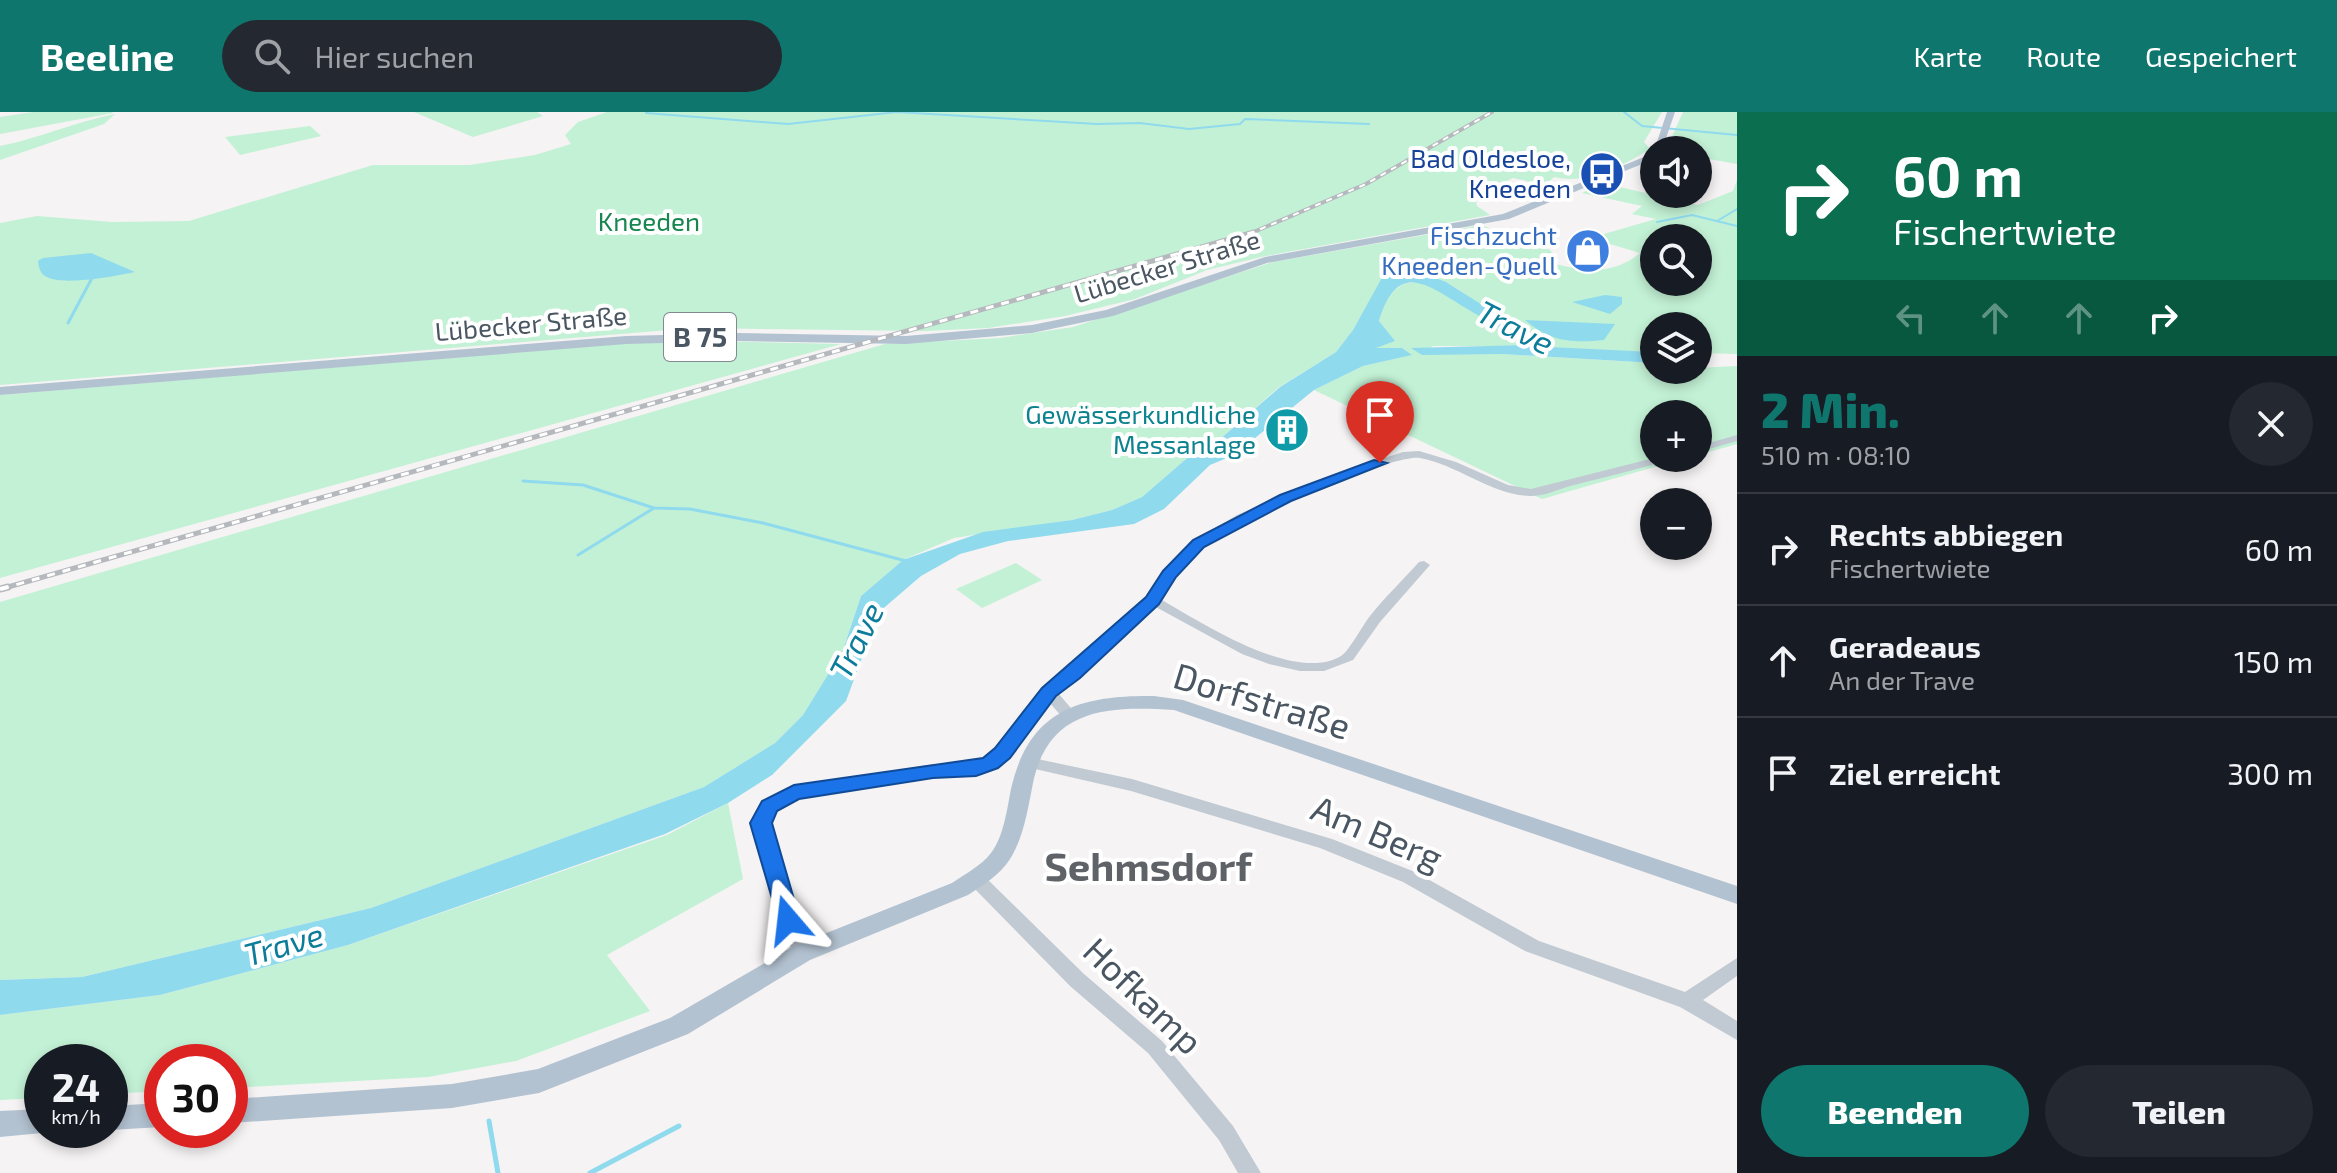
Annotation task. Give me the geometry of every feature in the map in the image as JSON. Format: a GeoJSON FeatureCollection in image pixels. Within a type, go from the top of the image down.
{"type":"FeatureCollection","features":[{"type":"Feature","properties":{"kind":"main road"},"geometry":{"type":"LineString","coordinates":[[1663,136],[1671,112]]}},
{"type":"Feature","properties":{"kind":"main road","name":"Lübecker Straße"},"geometry":{"type":"LineString","coordinates":[[0,391],[626,340],[738,337],[906,340],[997,334],[1109,313],[1265,260],[1468,225],[1542,205],[1640,162]]}},
{"type":"Feature","properties":{"kind":"main road","name":"Dorfstraße"},"geometry":{"type":"LineString","coordinates":[[248,1110],[452,1096],[539,1081],[679,1026],[802,953],[960,889],[976,879],[1001,855],[1028,762],[1045,731],[1068,714],[1110,703],[1176,704],[1737,895]]}},
{"type":"Feature","properties":{"kind":"main road"},"geometry":{"type":"LineString","coordinates":[[0,1124],[24,1122]]}},
{"type":"Feature","properties":{"kind":"street"},"geometry":{"type":"LineString","coordinates":[[1712,445],[1737,438]]}},
{"type":"Feature","properties":{"kind":"street"},"geometry":{"type":"LineString","coordinates":[[802,953],[788,920],[761,823],[769,806],[794,793],[933,770],[976,769],[1003,753],[1049,692],[1074,674],[1153,600],[1169,574],[1199,543],[1241,518],[1352,472],[1407,454],[1432,457],[1505,488],[1531,493],[1640,465]]}},
{"type":"Feature","properties":{"kind":"street"},"geometry":{"type":"LineString","coordinates":[[1153,600],[1249,651],[1286,666],[1320,668],[1348,658],[1381,607],[1424,565]]}},
{"type":"Feature","properties":{"kind":"street"},"geometry":{"type":"LineString","coordinates":[[1049,692],[1068,714]]}},
{"type":"Feature","properties":{"kind":"street","name":"Am Berg"},"geometry":{"type":"LineString","coordinates":[[1028,762],[1132,785],[1326,843],[1409,877],[1532,946],[1687,1001],[1737,1031]]}},
{"type":"Feature","properties":{"kind":"street","name":"Hofkamp"},"geometry":{"type":"LineString","coordinates":[[976,879],[1077,980],[1155,1047],[1226,1133],[1250,1173]]}},
{"type":"Feature","properties":{"kind":"street"},"geometry":{"type":"LineString","coordinates":[[1687,1001],[1737,966]]}},
{"type":"Feature","properties":{"kind":"green space"},"geometry":{"type":"Polygon","coordinates":[[[33,112],[113,113],[0,134],[0,117],[33,112]]]}},
{"type":"Feature","properties":{"kind":"green space"},"geometry":{"type":"Polygon","coordinates":[[[414,112],[537,112],[543,116],[473,137],[414,112]]]}},
{"type":"Feature","properties":{"kind":"green space","name":"Kneeden"},"geometry":{"type":"Polygon","coordinates":[[[607,112],[1662,112],[1648,136],[1640,136],[1640,154],[1592,176],[1554,177],[1545,185],[1513,178],[1475,197],[1477,206],[1490,215],[1261,257],[1207,270],[1135,299],[1065,316],[988,328],[925,331],[694,328],[0,385],[0,223],[37,216],[112,222],[189,221],[373,165],[470,165],[535,155],[571,144],[565,135],[578,122],[607,112]]]}},
{"type":"Feature","properties":{"kind":"green space"},"geometry":{"type":"Polygon","coordinates":[[[1683,112],[1737,112],[1737,164],[1712,160],[1712,136],[1672,136],[1683,112]]]}},
{"type":"Feature","properties":{"kind":"green space"},"geometry":{"type":"Polygon","coordinates":[[[115,114],[104,124],[0,160],[0,146],[115,114]]]}},
{"type":"Feature","properties":{"kind":"green space"},"geometry":{"type":"Polygon","coordinates":[[[310,126],[321,136],[240,155],[225,137],[310,126]]]}},
{"type":"Feature","properties":{"kind":"green space"},"geometry":{"type":"Polygon","coordinates":[[[1737,180],[1737,354],[1712,353],[1712,312],[1640,312],[1640,352],[1558,349],[1529,338],[1449,284],[1407,271],[1385,274],[1353,330],[1336,352],[1279,387],[1212,446],[1200,447],[1142,497],[1112,510],[1072,520],[954,538],[903,560],[861,596],[843,650],[803,715],[775,743],[704,787],[371,908],[82,977],[0,980],[0,602],[885,344],[1000,338],[1073,327],[1273,262],[1481,225],[1550,250],[1555,256],[1546,261],[1583,269],[1607,269],[1640,253],[1590,238],[1656,219],[1632,214],[1640,208],[1712,208],[1712,199],[1733,191],[1737,180]]]}},
{"type":"Feature","properties":{"kind":"green space"},"geometry":{"type":"Polygon","coordinates":[[[1602,183],[1640,192],[1640,206],[1582,193],[1602,183]]]}},
{"type":"Feature","properties":{"kind":"green space"},"geometry":{"type":"Polygon","coordinates":[[[1406,283],[1426,283],[1531,346],[1433,346],[1422,354],[1502,354],[1640,362],[1640,384],[1712,384],[1712,367],[1737,366],[1737,444],[1712,451],[1712,400],[1640,400],[1640,471],[1542,499],[1314,390],[1363,366],[1411,355],[1402,348],[1375,348],[1394,341],[1379,321],[1388,298],[1406,283]]]}},
{"type":"Feature","properties":{"kind":"green space"},"geometry":{"type":"Polygon","coordinates":[[[665,340],[841,344],[0,578],[0,395],[665,340]]]}},
{"type":"Feature","properties":{"kind":"green space"},"geometry":{"type":"Polygon","coordinates":[[[1016,563],[1042,580],[982,608],[956,589],[1016,563]]]}},
{"type":"Feature","properties":{"kind":"green space"},"geometry":{"type":"Polygon","coordinates":[[[728,803],[743,879],[607,955],[650,1011],[516,1061],[428,1077],[248,1087],[248,1044],[144,1044],[144,1092],[128,1093],[128,1044],[24,1044],[24,1099],[0,1100],[0,1015],[160,995],[348,945],[667,835],[728,803]]]}},
{"type":"Feature","properties":{"kind":"water"},"geometry":{"type":"Polygon","coordinates":[[[91,253],[135,272],[65,281],[47,277],[39,268],[38,261],[43,258],[91,253]]]}},
{"type":"Feature","properties":{"kind":"water","name":"Trave"},"geometry":{"type":"Polygon","coordinates":[[[1397,270],[1423,273],[1446,282],[1549,347],[1640,351],[1640,362],[1502,354],[1422,355],[1411,348],[1529,345],[1428,286],[1406,283],[1396,289],[1387,301],[1379,321],[1395,341],[1376,348],[1402,348],[1412,355],[1363,366],[1314,390],[1234,455],[1210,465],[1164,509],[1134,524],[1008,541],[960,554],[921,576],[879,612],[846,701],[772,775],[728,803],[665,834],[348,945],[160,995],[0,1015],[0,980],[82,977],[371,908],[704,787],[775,743],[803,715],[843,650],[861,596],[903,560],[983,532],[1072,520],[1112,510],[1142,497],[1200,447],[1212,446],[1280,387],[1336,352],[1353,330],[1384,274],[1397,270]]]}},
{"type":"Feature","properties":{"kind":"water"},"geometry":{"type":"Polygon","coordinates":[[[1605,295],[1622,297],[1622,304],[1610,314],[1572,302],[1605,295]]]}},
{"type":"Feature","properties":{"kind":"water"},"geometry":{"type":"Polygon","coordinates":[[[1525,320],[1615,324],[1604,340],[1572,341],[1543,333],[1525,320]]]}},
{"type":"Feature","properties":{"kind":"waterway"},"geometry":{"type":"LineString","coordinates":[[646,113],[788,124],[897,112],[1097,124],[1140,123],[1189,129],[1240,124],[1245,119],[1369,124]]}},
{"type":"Feature","properties":{"kind":"waterway"},"geometry":{"type":"LineString","coordinates":[[1624,112],[1642,126],[1737,135]]}},
{"type":"Feature","properties":{"kind":"waterway"},"geometry":{"type":"LineString","coordinates":[[1717,221],[1737,209]]}},
{"type":"Feature","properties":{"kind":"waterway"},"geometry":{"type":"LineString","coordinates":[[1657,222],[1692,215],[1737,226]]}},
{"type":"Feature","properties":{"kind":"waterway"},"geometry":{"type":"LineString","coordinates":[[68,323],[92,278]]}},
{"type":"Feature","properties":{"kind":"waterway"},"geometry":{"type":"LineString","coordinates":[[523,481],[583,485],[654,508]]}},
{"type":"Feature","properties":{"kind":"waterway"},"geometry":{"type":"LineString","coordinates":[[578,555],[654,508]]}},
{"type":"Feature","properties":{"kind":"waterway"},"geometry":{"type":"LineString","coordinates":[[654,508],[690,509],[763,523],[906,561]]}},
{"type":"Feature","properties":{"kind":"waterway"},"geometry":{"type":"LineString","coordinates":[[489,1121],[498,1173]]}},
{"type":"Feature","properties":{"kind":"waterway"},"geometry":{"type":"LineString","coordinates":[[590,1173],[679,1126]]}},
{"type":"Feature","properties":{"kind":"railway"},"geometry":{"type":"LineString","coordinates":[[1253,232],[1366,184],[1492,112]]}},
{"type":"Feature","properties":{"kind":"railway"},"geometry":{"type":"LineString","coordinates":[[1,589],[1253,232]]}},
{"type":"Feature","properties":{"kind":"railway"},"geometry":{"type":"LineString","coordinates":[[1249,234],[1253,232]]}},
{"type":"Feature","properties":{"kind":"railway"},"geometry":{"type":"LineString","coordinates":[[0,589],[8,587]]}},
{"type":"Feature","properties":{"kind":"place","name":"Bad Oldesloe, Kneeden"},"geometry":{"type":"Point","coordinates":[1602,174]}},
{"type":"Feature","properties":{"kind":"place","name":"Fischzucht Kneeden-Quell"},"geometry":{"type":"Point","coordinates":[1588,251]}},
{"type":"Feature","properties":{"kind":"place","name":"Gewässerkundliche Messanlage"},"geometry":{"type":"Point","coordinates":[1287,430]}},
{"type":"Feature","properties":{"kind":"district","name":"Sehmsdorf"},"geometry":{"type":"Point","coordinates":[1148,867]}},
{"type":"Feature","properties":{"kind":"route"},"geometry":{"type":"LineString","coordinates":[[788,920],[761,823],[769,806],[794,793],[933,770],[976,769],[990,763],[1003,753],[1049,692],[1074,674],[1153,600],[1169,574],[1199,543],[1241,518],[1285,498],[1380,463]]}}]}
